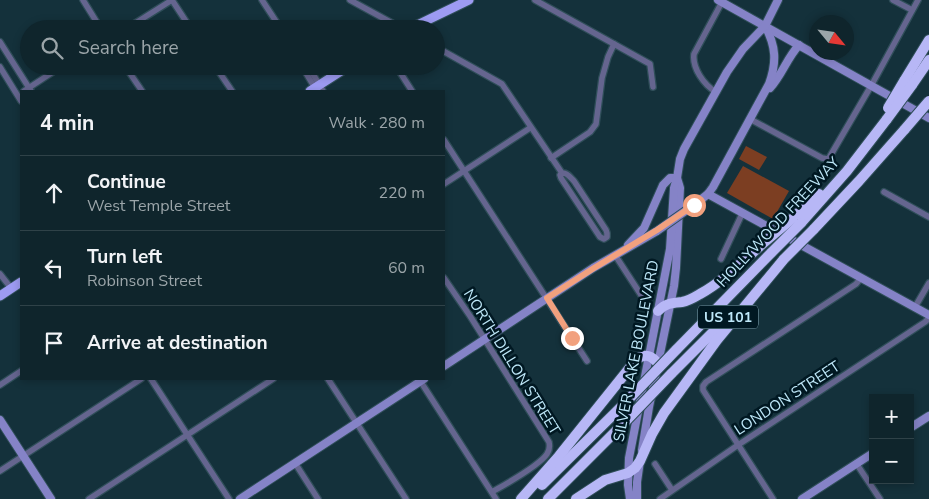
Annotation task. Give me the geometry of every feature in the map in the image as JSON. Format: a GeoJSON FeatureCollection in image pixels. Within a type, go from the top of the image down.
{"type":"FeatureCollection","features":[{"type":"Feature","properties":{"kind":"highway"},"geometry":{"type":"LineString","coordinates":[[908,83],[929,40]]}},
{"type":"Feature","properties":{"kind":"highway"},"geometry":{"type":"LineString","coordinates":[[908,83],[929,60]]}},
{"type":"Feature","properties":{"kind":"highway","name":"HOLLYWOOD FREEWAY"},"geometry":{"type":"LineString","coordinates":[[528,499],[772,252],[797,221],[832,189],[865,148],[908,83]]}},
{"type":"Feature","properties":{"kind":"highway","name":"HOLLYWOOD FREEWAY"},"geometry":{"type":"LineString","coordinates":[[548,499],[813,230],[929,101]]}},
{"type":"Feature","properties":{"kind":"highway"},"geometry":{"type":"LineString","coordinates":[[658,311],[666,304],[684,302],[702,293],[760,246],[797,221]]}},
{"type":"Feature","properties":{"kind":"highway"},"geometry":{"type":"LineString","coordinates":[[576,499],[605,480],[628,473],[635,468],[655,427],[669,405],[717,340],[784,259]]}},
{"type":"Feature","properties":{"kind":"highway"},"geometry":{"type":"LineString","coordinates":[[521,499],[560,456],[636,360],[644,355],[655,359],[659,364]]}},
{"type":"Feature","properties":{"kind":"main road"},"geometry":{"type":"LineString","coordinates":[[428,20],[470,0]]}},
{"type":"Feature","properties":{"kind":"main road","name":"SILVER LAKE BOULEVARD"},"geometry":{"type":"LineString","coordinates":[[630,499],[628,473],[630,458],[670,249],[674,188],[678,167],[684,149],[735,59],[764,26],[778,0]]}},
{"type":"Feature","properties":{"kind":"main road"},"geometry":{"type":"LineString","coordinates":[[720,1],[929,118]]}},
{"type":"Feature","properties":{"kind":"main road"},"geometry":{"type":"LineString","coordinates":[[445,365],[547,298],[657,230],[708,194],[765,93],[771,78],[774,49],[771,38],[764,26]]}},
{"type":"Feature","properties":{"kind":"main road"},"geometry":{"type":"LineString","coordinates":[[765,93],[777,80],[789,58],[799,45]]}},
{"type":"Feature","properties":{"kind":"main road"},"geometry":{"type":"LineString","coordinates":[[317,89],[336,75]]}},
{"type":"Feature","properties":{"kind":"main road"},"geometry":{"type":"LineString","coordinates":[[625,249],[644,228],[663,185],[670,178],[677,178]]}},
{"type":"Feature","properties":{"kind":"main road","name":"SILVER LAKE BOULEVARD"},"geometry":{"type":"LineString","coordinates":[[637,499],[637,482],[649,407],[659,364],[676,268],[680,188],[677,178]]}},
{"type":"Feature","properties":{"kind":"main road"},"geometry":{"type":"LineString","coordinates":[[708,194],[929,316]]}},
{"type":"Feature","properties":{"kind":"main road"},"geometry":{"type":"LineString","coordinates":[[4,291],[20,283]]}},
{"type":"Feature","properties":{"kind":"main road"},"geometry":{"type":"LineString","coordinates":[[240,499],[421,380]]}},
{"type":"Feature","properties":{"kind":"main road"},"geometry":{"type":"LineString","coordinates":[[914,425],[929,416]]}},
{"type":"Feature","properties":{"kind":"main road"},"geometry":{"type":"LineString","coordinates":[[0,420],[52,499]]}},
{"type":"Feature","properties":{"kind":"main road"},"geometry":{"type":"LineString","coordinates":[[802,499],[869,455]]}},
{"type":"Feature","properties":{"kind":"street"},"geometry":{"type":"LineString","coordinates":[[83,0],[96,20]]}},
{"type":"Feature","properties":{"kind":"street"},"geometry":{"type":"LineString","coordinates":[[140,20],[172,0],[185,20]]}},
{"type":"Feature","properties":{"kind":"street"},"geometry":{"type":"LineString","coordinates":[[262,0],[275,20]]}},
{"type":"Feature","properties":{"kind":"street"},"geometry":{"type":"LineString","coordinates":[[350,0],[387,20]]}},
{"type":"Feature","properties":{"kind":"street"},"geometry":{"type":"LineString","coordinates":[[535,0],[650,64],[653,87]]}},
{"type":"Feature","properties":{"kind":"street"},"geometry":{"type":"LineString","coordinates":[[893,0],[912,10]]}},
{"type":"Feature","properties":{"kind":"street"},"geometry":{"type":"LineString","coordinates":[[750,119],[827,159],[831,156],[918,0]]}},
{"type":"Feature","properties":{"kind":"street"},"geometry":{"type":"LineString","coordinates":[[716,92],[708,87],[695,68],[693,59],[720,1]]}},
{"type":"Feature","properties":{"kind":"street"},"geometry":{"type":"LineString","coordinates":[[0,42],[23,90]]}},
{"type":"Feature","properties":{"kind":"street"},"geometry":{"type":"LineString","coordinates":[[551,158],[586,136],[596,124],[602,78],[614,44]]}},
{"type":"Feature","properties":{"kind":"street"},"geometry":{"type":"LineString","coordinates":[[445,52],[502,84],[562,173],[568,175],[576,184],[606,230],[607,238],[600,237],[561,178],[562,173]]}},
{"type":"Feature","properties":{"kind":"street"},"geometry":{"type":"LineString","coordinates":[[0,68],[21,90]]}},
{"type":"Feature","properties":{"kind":"street"},"geometry":{"type":"LineString","coordinates":[[28,90],[49,75]]}},
{"type":"Feature","properties":{"kind":"street"},"geometry":{"type":"LineString","coordinates":[[132,75],[141,90]]}},
{"type":"Feature","properties":{"kind":"street"},"geometry":{"type":"LineString","coordinates":[[221,75],[231,90]]}},
{"type":"Feature","properties":{"kind":"street"},"geometry":{"type":"LineString","coordinates":[[312,75],[317,89]]}},
{"type":"Feature","properties":{"kind":"street"},"geometry":{"type":"LineString","coordinates":[[402,75],[411,90]]}},
{"type":"Feature","properties":{"kind":"street"},"geometry":{"type":"LineString","coordinates":[[445,183],[530,128]]}},
{"type":"Feature","properties":{"kind":"street"},"geometry":{"type":"LineString","coordinates":[[445,142],[587,361]]}},
{"type":"Feature","properties":{"kind":"street"},"geometry":{"type":"LineString","coordinates":[[884,192],[929,217]]}},
{"type":"Feature","properties":{"kind":"street"},"geometry":{"type":"LineString","coordinates":[[721,259],[742,214]]}},
{"type":"Feature","properties":{"kind":"street"},"geometry":{"type":"LineString","coordinates":[[615,255],[642,298]]}},
{"type":"Feature","properties":{"kind":"street"},"geometry":{"type":"LineString","coordinates":[[0,274],[4,291]]}},
{"type":"Feature","properties":{"kind":"street"},"geometry":{"type":"LineString","coordinates":[[773,499],[703,390],[703,386],[706,382],[856,284],[861,278]]}},
{"type":"Feature","properties":{"kind":"street","name":"NORTH DILLON STREET"},"geometry":{"type":"LineString","coordinates":[[445,280],[547,438],[550,446],[548,452],[540,461],[492,492]]}},
{"type":"Feature","properties":{"kind":"street"},"geometry":{"type":"LineString","coordinates":[[915,308],[929,283]]}},
{"type":"Feature","properties":{"kind":"street","name":"LONDON STREET"},"geometry":{"type":"LineString","coordinates":[[660,499],[738,445],[925,322],[929,316]]}},
{"type":"Feature","properties":{"kind":"street"},"geometry":{"type":"LineString","coordinates":[[0,385],[20,372]]}},
{"type":"Feature","properties":{"kind":"street"},"geometry":{"type":"LineString","coordinates":[[0,471],[139,380]]}},
{"type":"Feature","properties":{"kind":"street"},"geometry":{"type":"LineString","coordinates":[[152,380],[230,499]]}},
{"type":"Feature","properties":{"kind":"street"},"geometry":{"type":"LineString","coordinates":[[89,499],[271,380]]}},
{"type":"Feature","properties":{"kind":"street"},"geometry":{"type":"LineString","coordinates":[[329,380],[406,499]]}},
{"type":"Feature","properties":{"kind":"street"},"geometry":{"type":"LineString","coordinates":[[421,380],[496,499]]}},
{"type":"Feature","properties":{"kind":"street"},"geometry":{"type":"LineString","coordinates":[[295,463],[318,499]]}},
{"type":"Feature","properties":{"kind":"street"},"geometry":{"type":"LineString","coordinates":[[856,463],[880,499]]}},
{"type":"Feature","properties":{"kind":"street"},"geometry":{"type":"LineString","coordinates":[[655,464],[672,490]]}},
{"type":"Feature","properties":{"kind":"shaded area"},"geometry":{"type":"Polygon","coordinates":[[[746,146],[767,157],[759,170],[739,159],[746,146]]]}},
{"type":"Feature","properties":{"kind":"shaded area"},"geometry":{"type":"Polygon","coordinates":[[[743,166],[789,191],[773,219],[727,193],[743,166]]]}},
{"type":"Feature","properties":{"kind":"route"},"geometry":{"type":"LineString","coordinates":[[572,338],[547,298],[694,205]]}}]}
